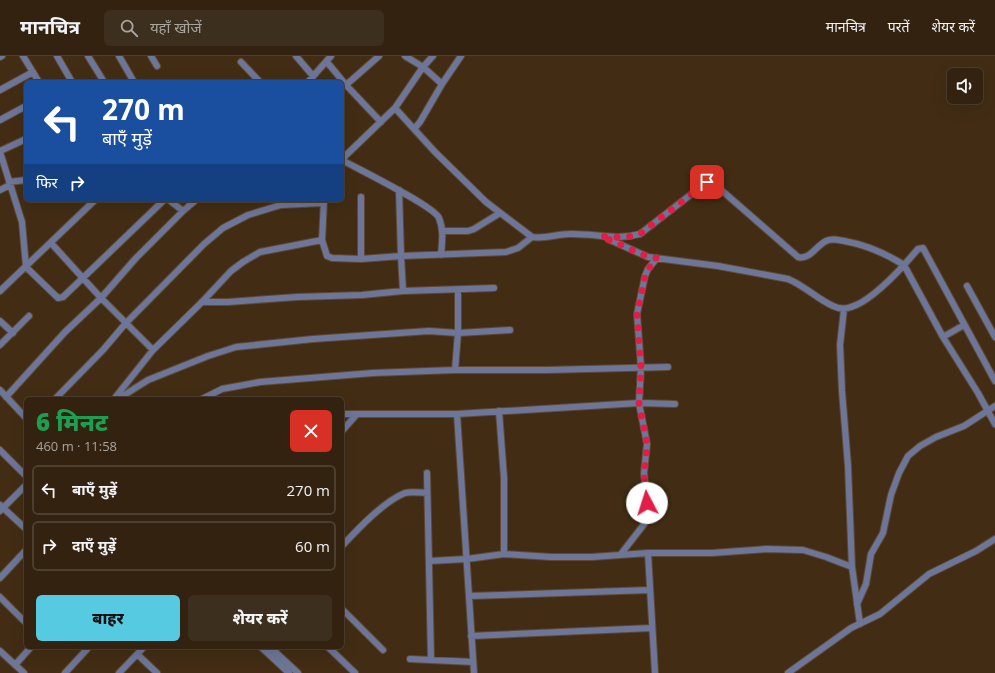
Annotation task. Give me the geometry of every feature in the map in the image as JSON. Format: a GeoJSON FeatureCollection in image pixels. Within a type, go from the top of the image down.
{"type":"FeatureCollection","features":[{"type":"Feature","properties":{"kind":"street"},"geometry":{"type":"LineString","coordinates":[[24,56],[38,80]]}},
{"type":"Feature","properties":{"kind":"street"},"geometry":{"type":"LineString","coordinates":[[57,56],[71,80]]}},
{"type":"Feature","properties":{"kind":"street"},"geometry":{"type":"LineString","coordinates":[[88,56],[103,80]]}},
{"type":"Feature","properties":{"kind":"street"},"geometry":{"type":"LineString","coordinates":[[120,56],[133,80]]}},
{"type":"Feature","properties":{"kind":"street"},"geometry":{"type":"LineString","coordinates":[[152,56],[157,66]]}},
{"type":"Feature","properties":{"kind":"street"},"geometry":{"type":"LineString","coordinates":[[296,56],[313,76]]}},
{"type":"Feature","properties":{"kind":"street"},"geometry":{"type":"LineString","coordinates":[[310,80],[331,56]]}},
{"type":"Feature","properties":{"kind":"street"},"geometry":{"type":"LineString","coordinates":[[346,85],[379,56]]}},
{"type":"Feature","properties":{"kind":"street"},"geometry":{"type":"LineString","coordinates":[[405,56],[423,67],[442,84]]}},
{"type":"Feature","properties":{"kind":"street"},"geometry":{"type":"LineString","coordinates":[[344,158],[395,108],[423,67],[433,56]]}},
{"type":"Feature","properties":{"kind":"street"},"geometry":{"type":"LineString","coordinates":[[414,129],[420,122],[442,84],[461,56]]}},
{"type":"Feature","properties":{"kind":"street"},"geometry":{"type":"LineString","coordinates":[[241,62],[258,80]]}},
{"type":"Feature","properties":{"kind":"street"},"geometry":{"type":"LineString","coordinates":[[327,62],[342,80]]}},
{"type":"Feature","properties":{"kind":"street"},"geometry":{"type":"LineString","coordinates":[[0,90],[33,72]]}},
{"type":"Feature","properties":{"kind":"street"},"geometry":{"type":"LineString","coordinates":[[344,83],[381,122]]}},
{"type":"Feature","properties":{"kind":"street"},"geometry":{"type":"LineString","coordinates":[[0,120],[24,107]]}},
{"type":"Feature","properties":{"kind":"street"},"geometry":{"type":"LineString","coordinates":[[395,108],[434,152],[486,202],[532,237],[539,238],[565,234],[588,234],[615,238],[630,237],[640,234],[707,182],[712,182],[798,257],[808,256],[824,241],[832,239],[866,245],[892,257],[904,265],[943,337],[995,424]]}},
{"type":"Feature","properties":{"kind":"street"},"geometry":{"type":"LineString","coordinates":[[24,140],[0,152],[22,222],[26,267],[55,296],[61,298],[162,202]]}},
{"type":"Feature","properties":{"kind":"street"},"geometry":{"type":"LineString","coordinates":[[344,161],[399,190],[437,214],[443,231],[441,255]]}},
{"type":"Feature","properties":{"kind":"street"},"geometry":{"type":"LineString","coordinates":[[0,190],[10,184],[24,180]]}},
{"type":"Feature","properties":{"kind":"street"},"geometry":{"type":"LineString","coordinates":[[399,190],[403,291]]}},
{"type":"Feature","properties":{"kind":"street"},"geometry":{"type":"LineString","coordinates":[[361,197],[361,259]]}},
{"type":"Feature","properties":{"kind":"street"},"geometry":{"type":"LineString","coordinates":[[0,291],[93,202]]}},
{"type":"Feature","properties":{"kind":"street"},"geometry":{"type":"LineString","coordinates":[[172,202],[183,211]]}},
{"type":"Feature","properties":{"kind":"street"},"geometry":{"type":"LineString","coordinates":[[6,397],[65,332],[101,298],[136,258],[194,202]]}},
{"type":"Feature","properties":{"kind":"street"},"geometry":{"type":"LineString","coordinates":[[57,397],[103,350],[125,324],[204,244],[223,228],[248,214],[281,205],[313,202]]}},
{"type":"Feature","properties":{"kind":"street"},"geometry":{"type":"LineString","coordinates":[[324,202],[322,240],[327,256],[332,258],[361,259],[506,252],[518,248],[532,237]]}},
{"type":"Feature","properties":{"kind":"street"},"geometry":{"type":"LineString","coordinates":[[443,231],[468,231],[500,213]]}},
{"type":"Feature","properties":{"kind":"street"},"geometry":{"type":"LineString","coordinates":[[601,236],[648,257],[718,266],[788,279],[796,282],[834,306],[844,309],[852,307],[863,301],[882,286],[904,265],[918,248],[923,248],[995,381]]}},
{"type":"Feature","properties":{"kind":"street"},"geometry":{"type":"LineString","coordinates":[[116,397],[153,350],[231,271],[260,252],[322,240]]}},
{"type":"Feature","properties":{"kind":"street"},"geometry":{"type":"LineString","coordinates":[[50,244],[125,324],[153,350]]}},
{"type":"Feature","properties":{"kind":"street"},"geometry":{"type":"LineString","coordinates":[[621,554],[645,523],[646,518],[647,503],[644,473],[647,444],[639,403],[641,367],[637,314],[645,276],[648,269],[657,258]]}},
{"type":"Feature","properties":{"kind":"street"},"geometry":{"type":"LineString","coordinates":[[967,286],[995,337]]}},
{"type":"Feature","properties":{"kind":"street"},"geometry":{"type":"LineString","coordinates":[[202,302],[228,302],[403,291],[494,288]]}},
{"type":"Feature","properties":{"kind":"street"},"geometry":{"type":"LineString","coordinates":[[455,370],[458,333],[458,290]]}},
{"type":"Feature","properties":{"kind":"street"},"geometry":{"type":"LineString","coordinates":[[844,309],[840,345],[848,466],[852,567],[860,624]]}},
{"type":"Feature","properties":{"kind":"street"},"geometry":{"type":"LineString","coordinates":[[0,345],[29,316]]}},
{"type":"Feature","properties":{"kind":"street"},"geometry":{"type":"LineString","coordinates":[[0,321],[13,333]]}},
{"type":"Feature","properties":{"kind":"street"},"geometry":{"type":"LineString","coordinates":[[943,337],[964,325]]}},
{"type":"Feature","properties":{"kind":"street"},"geometry":{"type":"LineString","coordinates":[[121,397],[148,380],[208,356],[236,347],[313,339],[429,331],[458,333],[510,330]]}},
{"type":"Feature","properties":{"kind":"street"},"geometry":{"type":"LineString","coordinates":[[206,397],[222,389],[260,382],[373,373],[455,370],[547,370],[668,367]]}},
{"type":"Feature","properties":{"kind":"street"},"geometry":{"type":"LineString","coordinates":[[0,390],[24,416]]}},
{"type":"Feature","properties":{"kind":"street"},"geometry":{"type":"LineString","coordinates":[[344,414],[457,414],[639,403],[675,404]]}},
{"type":"Feature","properties":{"kind":"street"},"geometry":{"type":"LineString","coordinates":[[857,604],[866,584],[871,554],[883,533],[899,473],[908,456],[920,446],[964,426],[995,406]]}},
{"type":"Feature","properties":{"kind":"street"},"geometry":{"type":"LineString","coordinates":[[499,411],[504,478],[504,554]]}},
{"type":"Feature","properties":{"kind":"street"},"geometry":{"type":"LineString","coordinates":[[344,429],[357,414]]}},
{"type":"Feature","properties":{"kind":"street"},"geometry":{"type":"LineString","coordinates":[[457,414],[474,673]]}},
{"type":"Feature","properties":{"kind":"street"},"geometry":{"type":"LineString","coordinates":[[0,450],[24,474]]}},
{"type":"Feature","properties":{"kind":"street"},"geometry":{"type":"LineString","coordinates":[[427,473],[431,660]]}},
{"type":"Feature","properties":{"kind":"street"},"geometry":{"type":"LineString","coordinates":[[24,487],[1,508],[24,527]]}},
{"type":"Feature","properties":{"kind":"street"},"geometry":{"type":"LineString","coordinates":[[344,544],[362,525],[390,502],[406,493],[427,492]]}},
{"type":"Feature","properties":{"kind":"street"},"geometry":{"type":"LineString","coordinates":[[788,673],[845,633],[880,614],[929,574],[976,551],[995,539]]}},
{"type":"Feature","properties":{"kind":"street"},"geometry":{"type":"LineString","coordinates":[[429,561],[467,559],[504,554],[585,557],[648,553],[712,553],[766,549],[803,550],[852,567]]}},
{"type":"Feature","properties":{"kind":"street"},"geometry":{"type":"LineString","coordinates":[[0,578],[24,552]]}},
{"type":"Feature","properties":{"kind":"street"},"geometry":{"type":"LineString","coordinates":[[648,553],[655,673]]}},
{"type":"Feature","properties":{"kind":"street"},"geometry":{"type":"LineString","coordinates":[[469,596],[650,590]]}},
{"type":"Feature","properties":{"kind":"street"},"geometry":{"type":"LineString","coordinates":[[0,597],[24,621]]}},
{"type":"Feature","properties":{"kind":"street"},"geometry":{"type":"LineString","coordinates":[[344,611],[383,650]]}},
{"type":"Feature","properties":{"kind":"street"},"geometry":{"type":"LineString","coordinates":[[472,636],[652,628]]}},
{"type":"Feature","properties":{"kind":"street"},"geometry":{"type":"LineString","coordinates":[[15,665],[29,649]]}},
{"type":"Feature","properties":{"kind":"street"},"geometry":{"type":"LineString","coordinates":[[65,673],[87,649]]}},
{"type":"Feature","properties":{"kind":"street"},"geometry":{"type":"LineString","coordinates":[[119,673],[142,649]]}},
{"type":"Feature","properties":{"kind":"street"},"geometry":{"type":"LineString","coordinates":[[263,649],[289,673]]}},
{"type":"Feature","properties":{"kind":"street"},"geometry":{"type":"LineString","coordinates":[[272,649],[298,673]]}},
{"type":"Feature","properties":{"kind":"street"},"geometry":{"type":"LineString","coordinates":[[330,649],[355,673]]}},
{"type":"Feature","properties":{"kind":"street"},"geometry":{"type":"LineString","coordinates":[[0,651],[24,673]]}},
{"type":"Feature","properties":{"kind":"street"},"geometry":{"type":"LineString","coordinates":[[138,655],[157,673]]}},
{"type":"Feature","properties":{"kind":"street"},"geometry":{"type":"LineString","coordinates":[[410,659],[473,662]]}},
{"type":"Feature","properties":{"kind":"route"},"geometry":{"type":"LineString","coordinates":[[647,503],[644,473],[647,444],[639,403],[641,367],[637,314],[645,276],[648,269],[657,258],[648,257],[601,236],[615,238],[630,237],[640,234],[707,182]]}}]}
